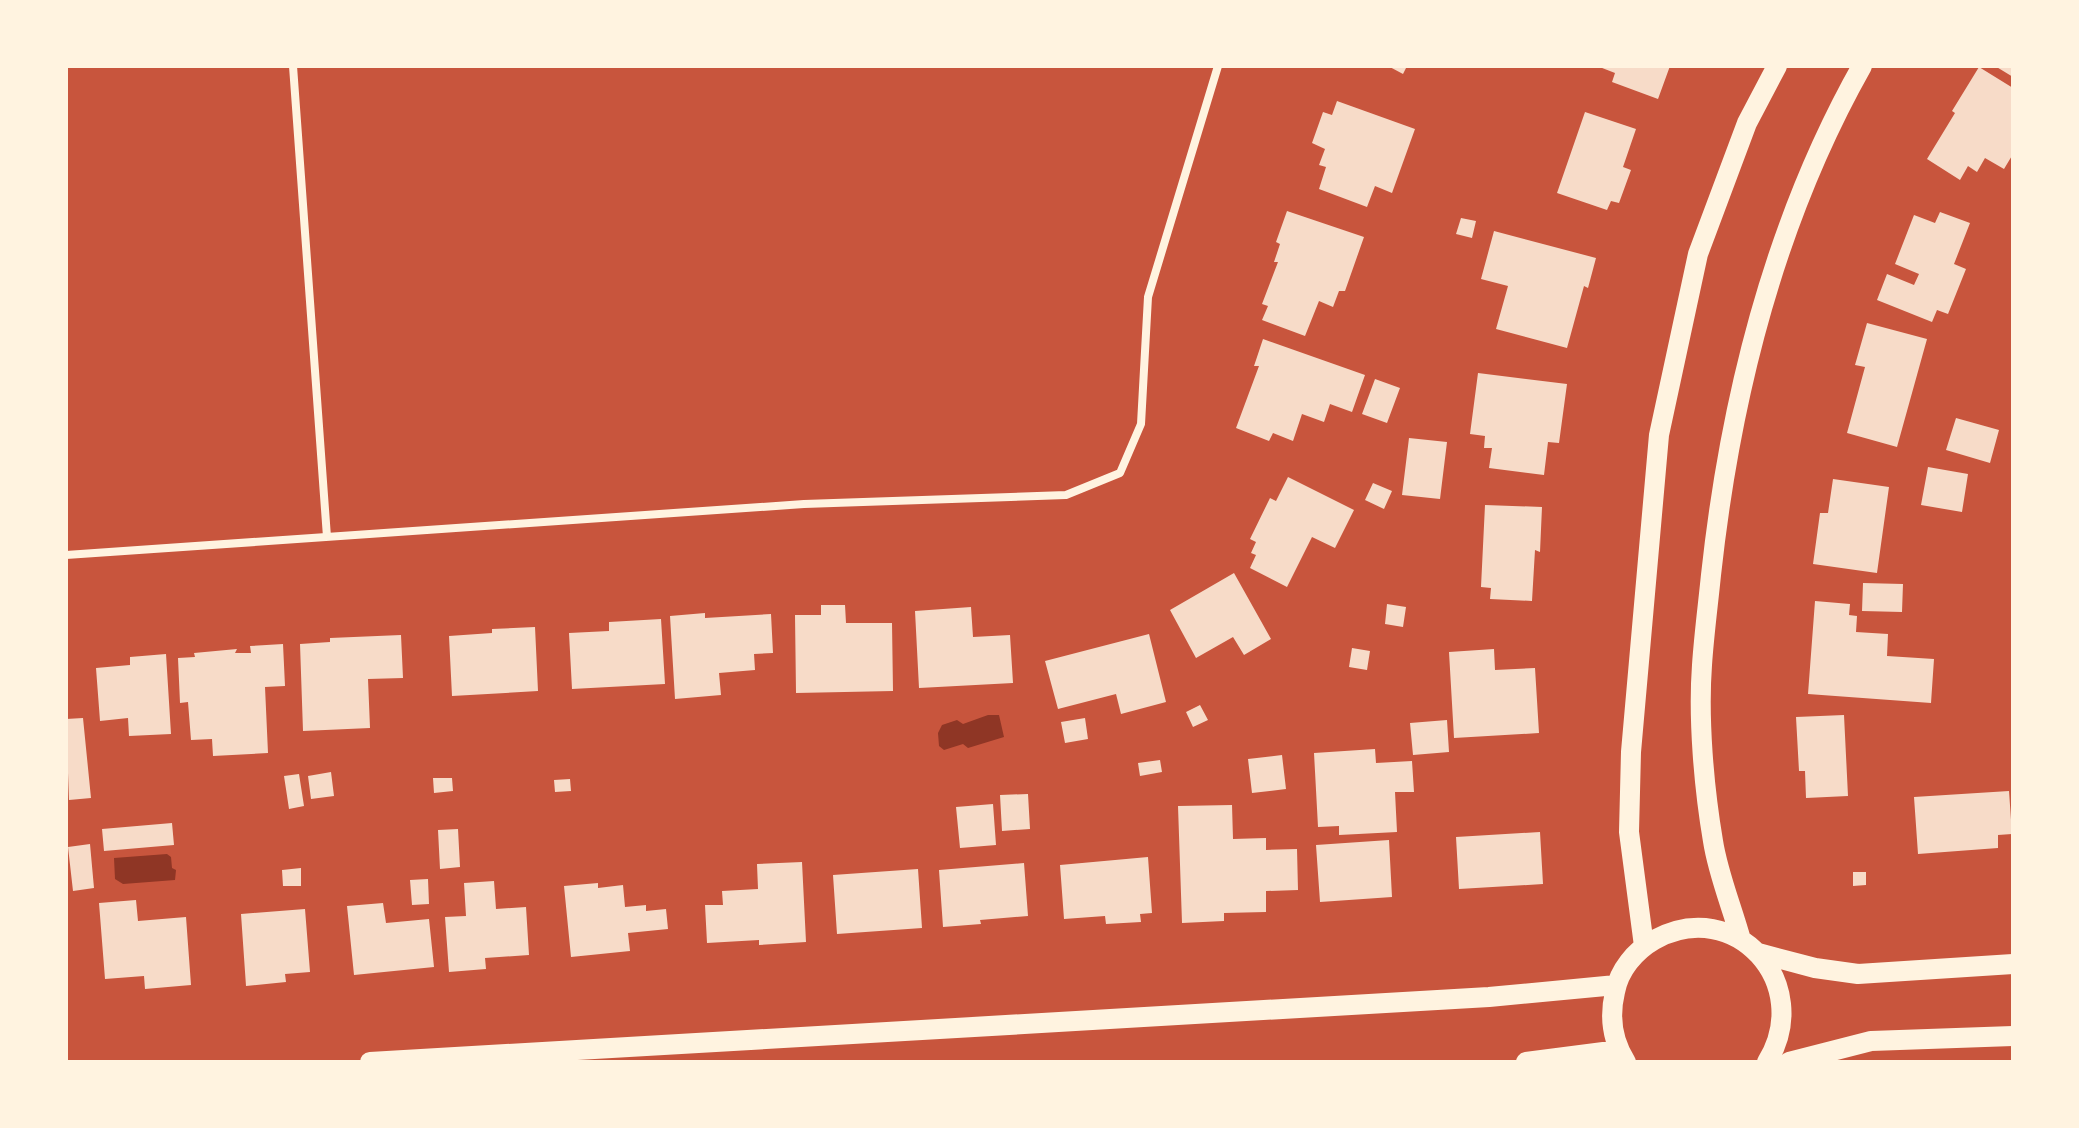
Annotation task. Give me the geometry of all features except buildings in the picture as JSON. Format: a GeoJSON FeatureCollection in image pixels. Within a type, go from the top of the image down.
{"type":"FeatureCollection","features":[{"type":"Feature","properties":{"kind":"main road"},"geometry":{"type":"LineString","coordinates":[[1644,946],[1629,832],[1631,752],[1659,435],[1698,254],[1747,123],[1777,66]]}},
{"type":"Feature","properties":{"kind":"main road"},"geometry":{"type":"LineString","coordinates":[[1741,940],[1713,845],[1704,750],[1701,668],[1719,508],[1740,395],[1768,293],[1797,207],[1862,66]]}},
{"type":"Feature","properties":{"kind":"main road"},"geometry":{"type":"LineString","coordinates":[[1526,1062],[1622,1056],[1612,1018],[1616,985],[1627,963],[1644,946],[1667,933],[1692,928],[1718,930],[1741,940],[1758,953],[1773,974],[1782,997],[1782,1023],[1776,1047],[1767,1062]]}},
{"type":"Feature","properties":{"kind":"main road"},"geometry":{"type":"LineString","coordinates":[[1758,953],[1815,968],[1858,974],[2013,964]]}},
{"type":"Feature","properties":{"kind":"main road"},"geometry":{"type":"LineString","coordinates":[[370,1062],[1489,997],[1616,985]]}},
{"type":"Feature","properties":{"kind":"main road"},"geometry":{"type":"LineString","coordinates":[[1789,1062],[1871,1041],[2013,1036]]}},
{"type":"Feature","properties":{"kind":"street"},"geometry":{"type":"LineString","coordinates":[[293,66],[327,537]]}},
{"type":"Feature","properties":{"kind":"street"},"geometry":{"type":"LineString","coordinates":[[66,555],[804,504],[1066,495],[1120,473],[1141,424],[1148,297],[1218,66]]}},
{"type":"Feature","properties":{"kind":"shaded area"},"geometry":{"type":"Polygon","coordinates":[[[988,715],[999,715],[1004,737],[968,748],[963,744],[944,750],[939,746],[938,733],[942,725],[957,720],[963,724],[988,715]]]}},
{"type":"Feature","properties":{"kind":"shaded area"},"geometry":{"type":"Polygon","coordinates":[[[167,854],[171,857],[172,868],[176,870],[175,880],[123,884],[115,879],[114,858],[167,854]]]}}]}
